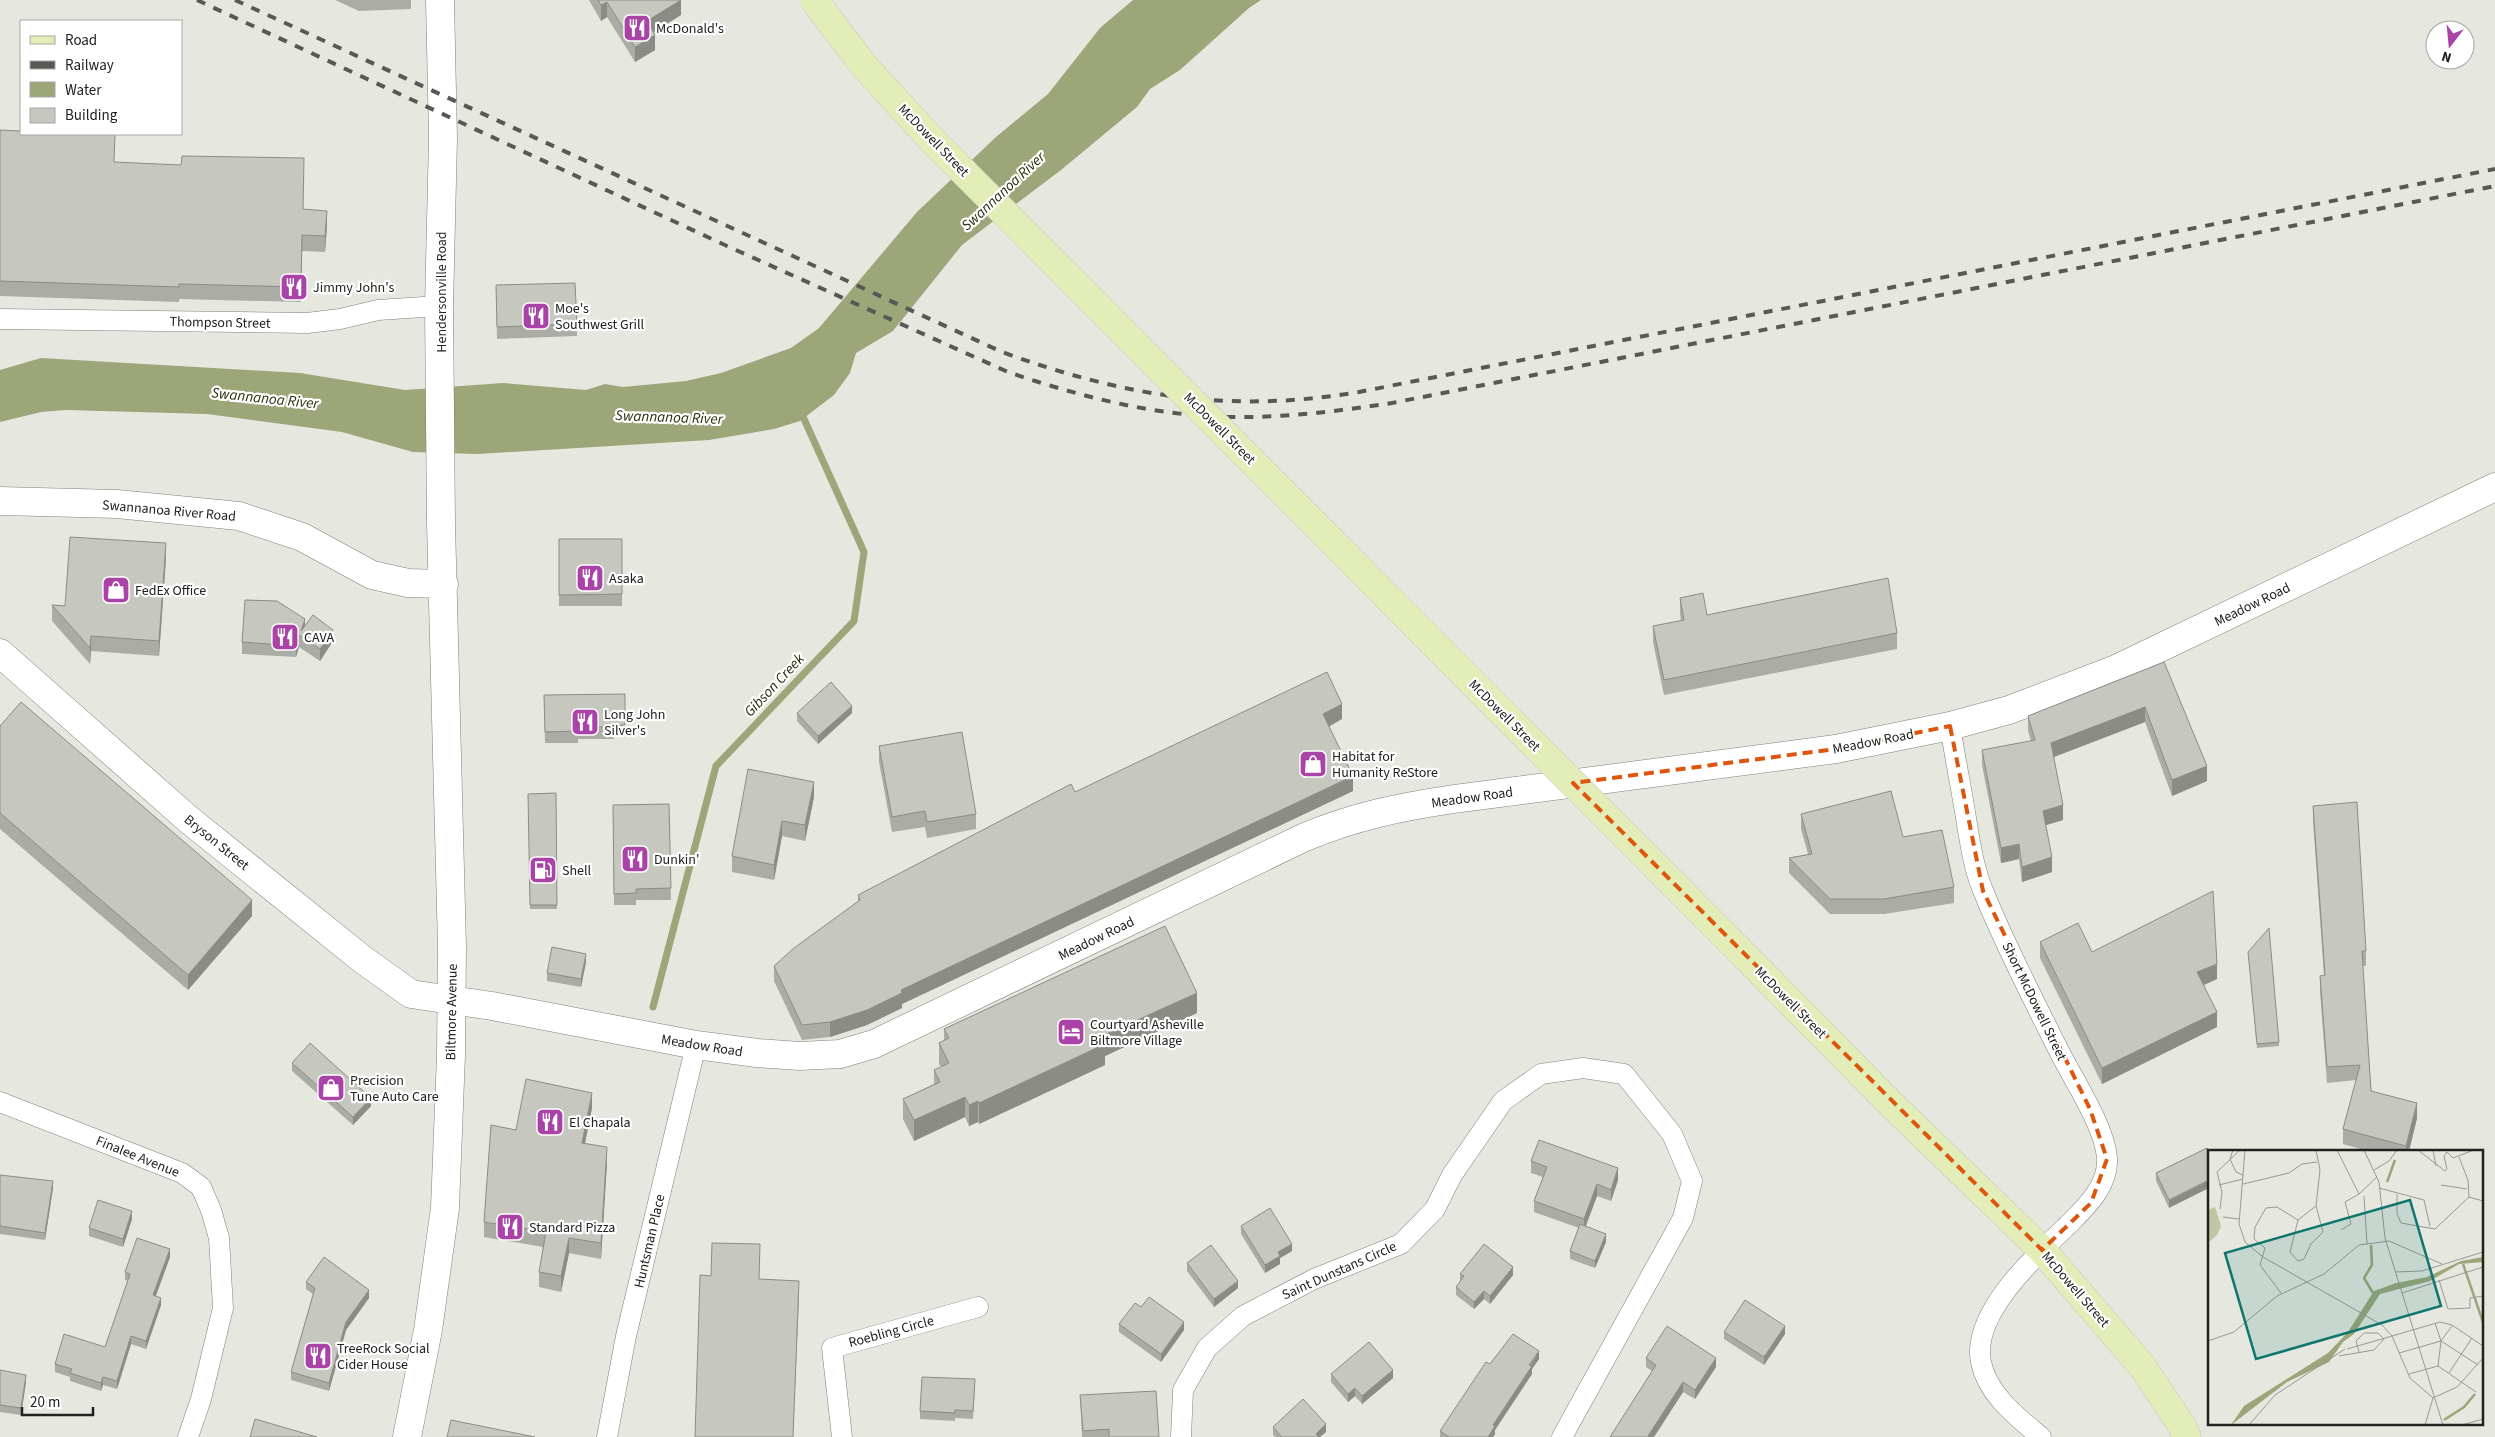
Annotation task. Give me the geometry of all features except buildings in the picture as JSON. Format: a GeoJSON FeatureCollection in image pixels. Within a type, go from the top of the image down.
{"type":"FeatureCollection","features":[{"type":"Feature","properties":{"kind":"main road","name":"Hendersonville Road"},"geometry":{"type":"LineString","coordinates":[[440,0],[443,138],[439,306],[441,351],[441,524],[444,584]]}},
{"type":"Feature","properties":{"kind":"main road","name":"McDowell Street"},"geometry":{"type":"LineString","coordinates":[[814,0],[865,66],[932,140],[1891,1104],[2042,1250],[2142,1366],[2182,1426],[2186,1437]]}},
{"type":"Feature","properties":{"kind":"main road","name":"Meadow Road"},"geometry":{"type":"LineString","coordinates":[[452,1000],[696,1045],[757,1053],[800,1056],[840,1054],[874,1044],[1305,837],[1344,821],[1392,809],[1836,749],[1950,726],[2009,710],[2116,669],[2495,487]]}},
{"type":"Feature","properties":{"kind":"main road","name":"Swannanoa River Road"},"geometry":{"type":"LineString","coordinates":[[0,501],[117,504],[239,516],[302,537],[372,575],[408,583],[444,584]]}},
{"type":"Feature","properties":{"kind":"main road","name":"Biltmore Avenue"},"geometry":{"type":"LineString","coordinates":[[407,1437],[431,1313],[445,1208],[452,1000],[444,584]]}},
{"type":"Feature","properties":{"kind":"main road","name":"Bryson Street"},"geometry":{"type":"LineString","coordinates":[[0,653],[188,819],[362,959],[411,994],[452,1000]]}},
{"type":"Feature","properties":{"kind":"street","name":"Thompson Street"},"geometry":{"type":"LineString","coordinates":[[0,319],[307,322],[340,319],[378,310],[439,306]]}},
{"type":"Feature","properties":{"kind":"street","name":"Short McDowell Street"},"geometry":{"type":"LineString","coordinates":[[1950,726],[1971,846],[1983,891],[2060,1052],[2090,1108],[2107,1159],[2102,1179],[2091,1203],[2042,1250],[2009,1286],[1993,1310],[1984,1334],[1981,1362],[1996,1394],[2014,1414],[2041,1437]]}},
{"type":"Feature","properties":{"kind":"street","name":"Huntsman Place"},"geometry":{"type":"LineString","coordinates":[[607,1437],[629,1325],[696,1045]]}},
{"type":"Feature","properties":{"kind":"street","name":"Saint Dunstans Circle"},"geometry":{"type":"LineString","coordinates":[[1181,1437],[1182,1390],[1207,1348],[1243,1316],[1314,1279],[1401,1244],[1436,1209],[1452,1175],[1504,1101],[1541,1074],[1583,1068],[1624,1074],[1672,1134],[1692,1181],[1683,1218],[1562,1437]]}},
{"type":"Feature","properties":{"kind":"street","name":"Finalee Avenue"},"geometry":{"type":"LineString","coordinates":[[0,1102],[182,1173],[201,1187],[219,1238],[223,1308],[200,1399],[188,1437]]}},
{"type":"Feature","properties":{"kind":"street","name":"Roebling Circle"},"geometry":{"type":"LineString","coordinates":[[842,1437],[832,1348],[978,1307]]}},
{"type":"Feature","properties":{"kind":"highlighted area"},"geometry":{"type":"Polygon","coordinates":[[[1950,726],[1983,891],[2090,1109],[2102,1141],[2107,1159],[2091,1203],[2042,1250],[1573,783],[1836,749],[1950,726]]]}},
{"type":"Feature","properties":{"kind":"water","name":"Swannanoa River"},"geometry":{"type":"Polygon","coordinates":[[[1133,0],[1261,0],[1249,8],[1180,70],[1150,89],[1137,107],[1061,170],[962,245],[893,331],[856,353],[850,373],[834,395],[800,421],[774,429],[709,440],[478,454],[413,452],[342,432],[207,414],[66,410],[41,412],[0,422],[0,370],[41,358],[300,373],[405,390],[503,383],[586,390],[605,384],[623,387],[686,381],[721,373],[791,348],[819,328],[917,212],[996,137],[1048,94],[1100,28],[1133,0]]]}},
{"type":"Feature","properties":{"kind":"waterway","name":"Gibson Creek"},"geometry":{"type":"LineString","coordinates":[[653,1007],[716,766],[854,621],[864,552],[800,410]]}},
{"type":"Feature","properties":{"kind":"railway"},"geometry":{"type":"LineString","coordinates":[[197,0],[727,246],[1008,372],[1089,397],[1145,409],[1202,416],[1251,417],[1291,415],[1392,403],[2495,186]]}},
{"type":"Feature","properties":{"kind":"railway"},"geometry":{"type":"LineString","coordinates":[[235,0],[1002,352],[1091,380],[1134,390],[1177,397],[1221,401],[1266,401],[1359,392],[2495,169]]}},
{"type":"Feature","properties":{"kind":"place","name":"McDonald's"},"geometry":{"type":"Point","coordinates":[637,28]}},
{"type":"Feature","properties":{"kind":"place","name":"Jimmy John's"},"geometry":{"type":"Point","coordinates":[294,287]}},
{"type":"Feature","properties":{"kind":"place","name":"Moe's Southwest Grill"},"geometry":{"type":"Point","coordinates":[536,316]}},
{"type":"Feature","properties":{"kind":"place","name":"Asaka"},"geometry":{"type":"Point","coordinates":[590,578]}},
{"type":"Feature","properties":{"kind":"place","name":"FedEx Office"},"geometry":{"type":"Point","coordinates":[116,590]}},
{"type":"Feature","properties":{"kind":"place","name":"CAVA"},"geometry":{"type":"Point","coordinates":[285,637]}},
{"type":"Feature","properties":{"kind":"place","name":"Long John Silver's"},"geometry":{"type":"Point","coordinates":[585,722]}},
{"type":"Feature","properties":{"kind":"place","name":"Habitat for Humanity ReStore"},"geometry":{"type":"Point","coordinates":[1313,764]}},
{"type":"Feature","properties":{"kind":"place","name":"Dunkin'"},"geometry":{"type":"Point","coordinates":[635,859]}},
{"type":"Feature","properties":{"kind":"place","name":"Shell"},"geometry":{"type":"Point","coordinates":[543,870]}},
{"type":"Feature","properties":{"kind":"place","name":"Courtyard Asheville Biltmore Village"},"geometry":{"type":"Point","coordinates":[1071,1032]}},
{"type":"Feature","properties":{"kind":"place","name":"Precision Tune Auto Care"},"geometry":{"type":"Point","coordinates":[331,1088]}},
{"type":"Feature","properties":{"kind":"place","name":"El Chapala"},"geometry":{"type":"Point","coordinates":[550,1122]}},
{"type":"Feature","properties":{"kind":"place","name":"Standard Pizza"},"geometry":{"type":"Point","coordinates":[510,1227]}},
{"type":"Feature","properties":{"kind":"place","name":"TreeRock Social Cider House"},"geometry":{"type":"Point","coordinates":[318,1356]}}]}
